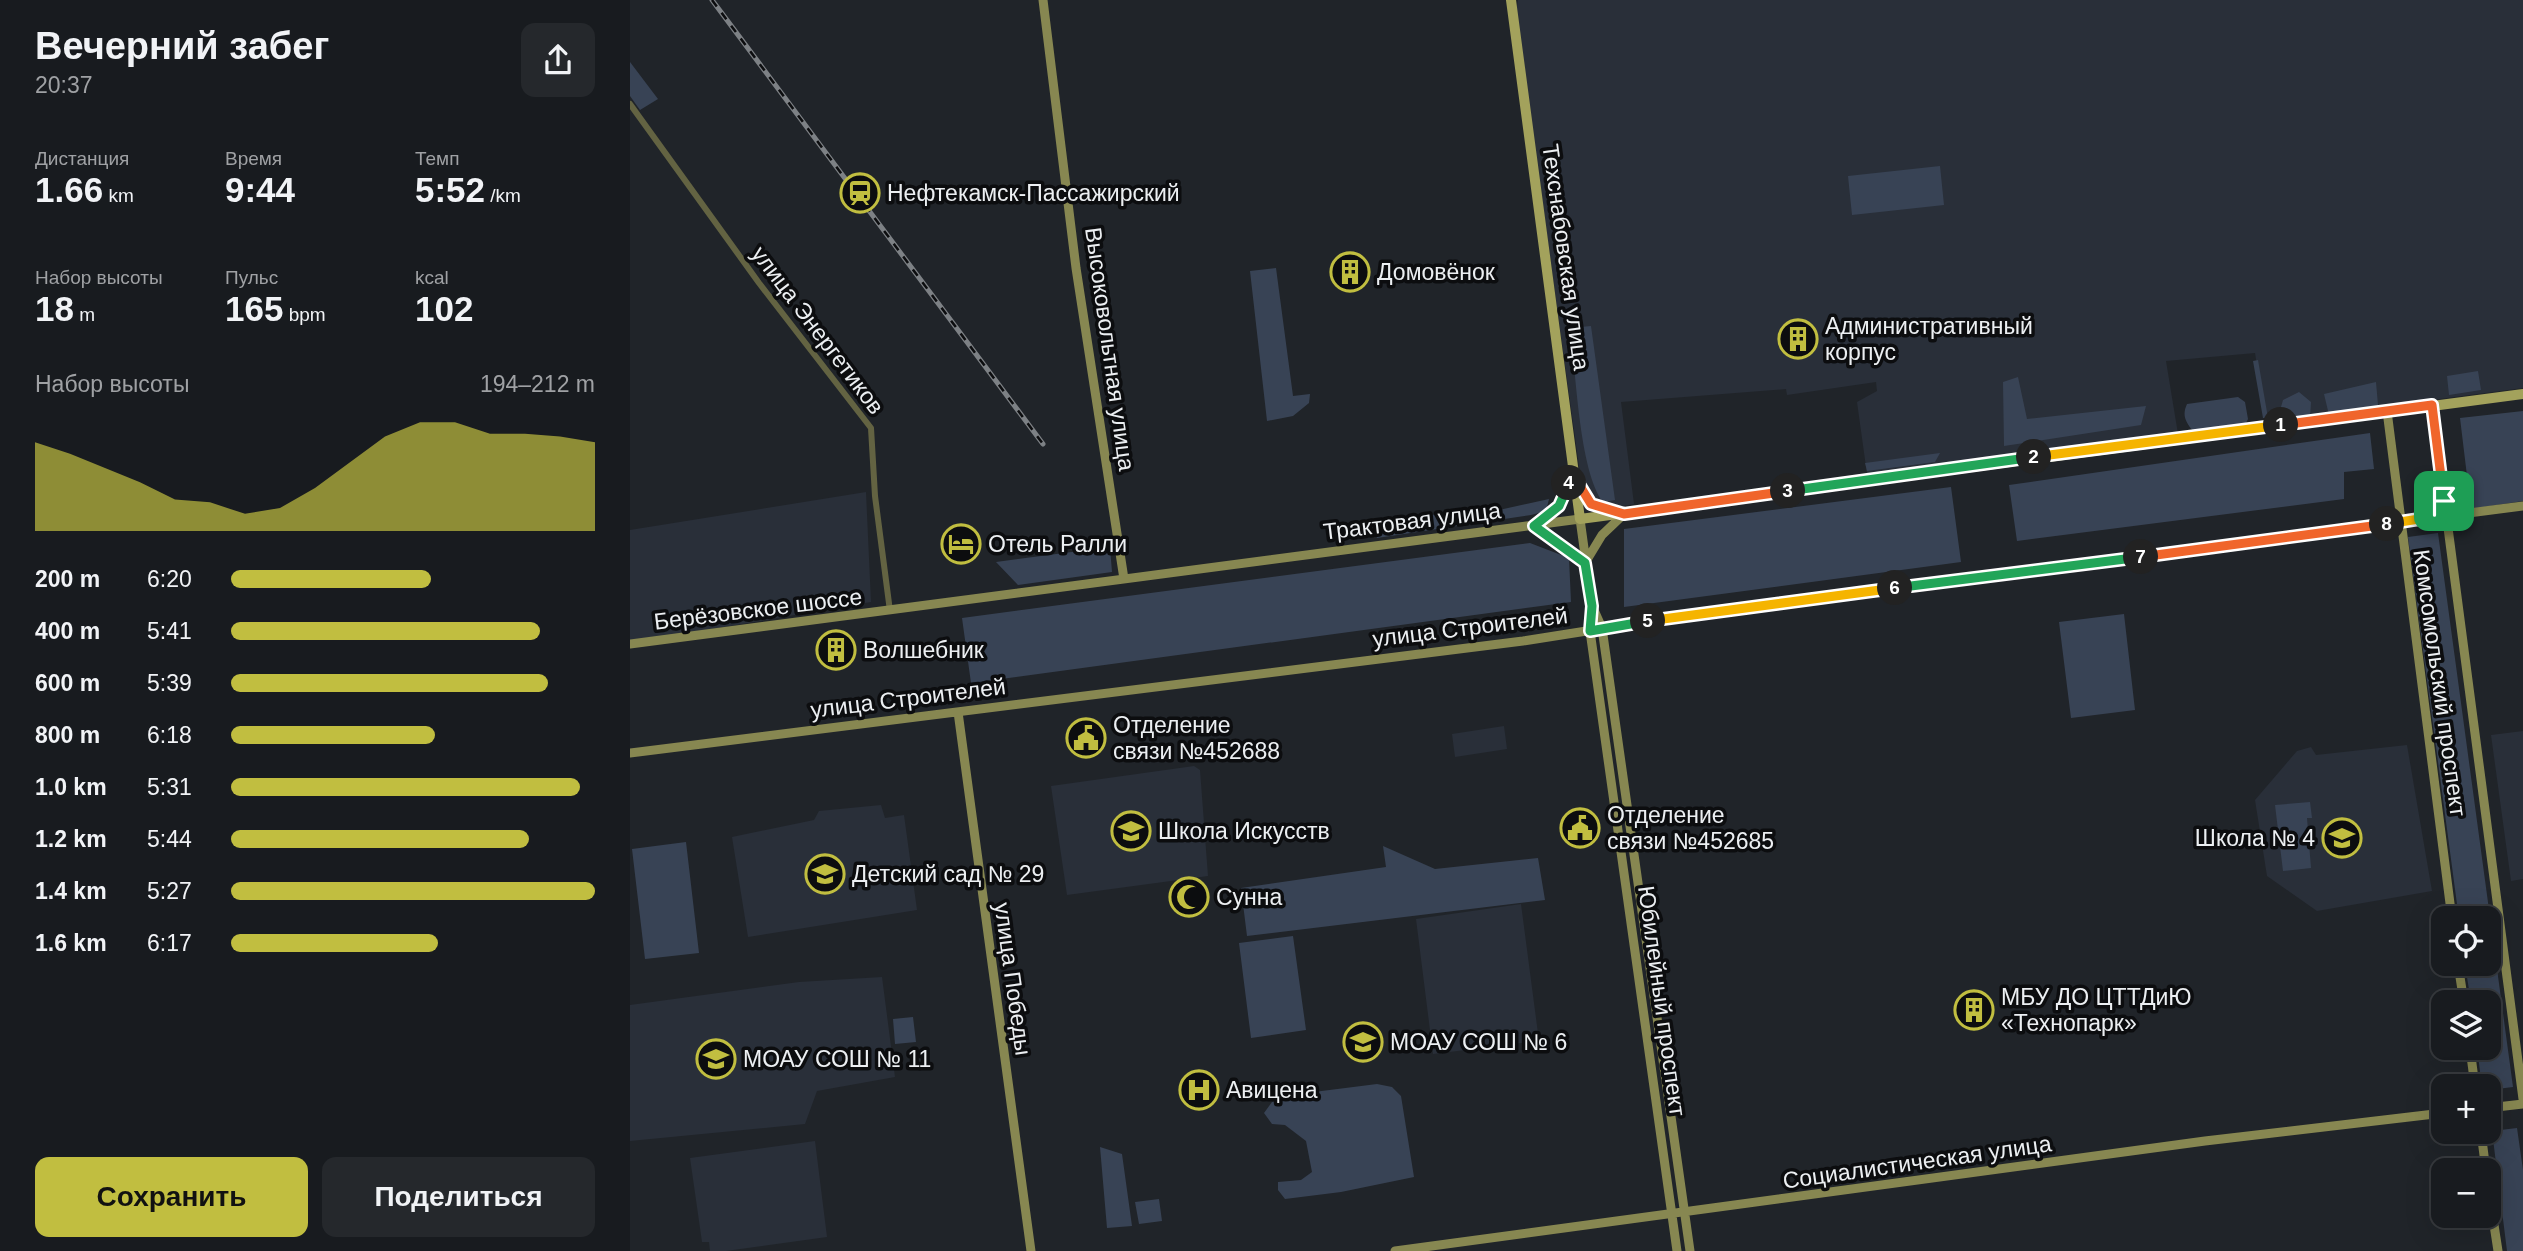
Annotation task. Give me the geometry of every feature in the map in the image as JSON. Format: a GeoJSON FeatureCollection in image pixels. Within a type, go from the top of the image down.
{"type":"FeatureCollection","features":[{"type":"Feature","properties":{"kind":"main road","name":"Высоковольтная улица"},"geometry":{"type":"LineString","coordinates":[[1043,0],[1076,268],[1124,579]]}},
{"type":"Feature","properties":{"kind":"main road","name":"Техснабовская улица"},"geometry":{"type":"LineString","coordinates":[[1511,0],[1580,519]]}},
{"type":"Feature","properties":{"kind":"main road","name":"Трактовая улица"},"geometry":{"type":"LineString","coordinates":[[890,611],[2523,394]]}},
{"type":"Feature","properties":{"kind":"main road","name":"Комсомольский проспект"},"geometry":{"type":"LineString","coordinates":[[2432,405],[2523,1102]]}},
{"type":"Feature","properties":{"kind":"main road","name":"Комсомольский проспект"},"geometry":{"type":"LineString","coordinates":[[2387,411],[2450,906]]}},
{"type":"Feature","properties":{"kind":"main road"},"geometry":{"type":"LineString","coordinates":[[1572,473],[1591,504],[1624,514],[1602,535],[1585,563]]}},
{"type":"Feature","properties":{"kind":"main road"},"geometry":{"type":"LineString","coordinates":[[1572,473],[1559,506],[1534,526],[1585,563]]}},
{"type":"Feature","properties":{"kind":"main road","name":"улица Строителей"},"geometry":{"type":"LineString","coordinates":[[630,753],[1590,631],[1726,609],[2523,506]]}},
{"type":"Feature","properties":{"kind":"main road"},"geometry":{"type":"LineString","coordinates":[[1580,519],[1592,606],[1602,628],[1690,1251]]}},
{"type":"Feature","properties":{"kind":"main road","name":"Юбилейный проспект"},"geometry":{"type":"LineString","coordinates":[[1592,606],[1590,631],[1677,1251]]}},
{"type":"Feature","properties":{"kind":"main road","name":"Берёзовское шоссе"},"geometry":{"type":"LineString","coordinates":[[630,644],[890,611]]}},
{"type":"Feature","properties":{"kind":"main road","name":"улица Победы"},"geometry":{"type":"LineString","coordinates":[[958,712],[1031,1251]]}},
{"type":"Feature","properties":{"kind":"main road"},"geometry":{"type":"LineString","coordinates":[[2501,1106],[2523,1102]]}},
{"type":"Feature","properties":{"kind":"main road","name":"Социалистическая улица"},"geometry":{"type":"LineString","coordinates":[[1395,1251],[2206,1141],[2431,1114]]}},
{"type":"Feature","properties":{"kind":"main road"},"geometry":{"type":"LineString","coordinates":[[2494,1228],[2498,1251]]}},
{"type":"Feature","properties":{"kind":"street","name":"улица Энергетиков"},"geometry":{"type":"LineString","coordinates":[[630,104],[759,283],[871,428],[875,496],[890,611]]}},
{"type":"Feature","properties":{"kind":"shaded area"},"geometry":{"type":"Polygon","coordinates":[[[1518,0],[2523,0],[2523,388],[2266,422],[2255,353],[2166,361],[2178,434],[1867,474],[1857,402],[1877,391],[1876,382],[1787,395],[1786,389],[1621,402],[1634,504],[1611,508],[1597,505],[1581,480],[1516,13],[1518,0]]]}},
{"type":"Feature","properties":{"kind":"shaded area"},"geometry":{"type":"Polygon","coordinates":[[[630,62],[658,99],[640,110],[630,96],[630,62]]]}},
{"type":"Feature","properties":{"kind":"shaded area"},"geometry":{"type":"Polygon","coordinates":[[[1940,166],[1944,205],[1852,215],[1848,176],[1940,166]]]}},
{"type":"Feature","properties":{"kind":"shaded area"},"geometry":{"type":"Polygon","coordinates":[[[1276,268],[1293,396],[1310,394],[1309,403],[1293,416],[1267,421],[1250,271],[1276,268]]]}},
{"type":"Feature","properties":{"kind":"shaded area"},"geometry":{"type":"Polygon","coordinates":[[[1591,326],[1615,500],[1603,502],[1595,487],[1584,444],[1570,328],[1591,326]]]}},
{"type":"Feature","properties":{"kind":"shaded area"},"geometry":{"type":"Polygon","coordinates":[[[2258,360],[2268,418],[2263,418],[2253,361],[2258,360]]]}},
{"type":"Feature","properties":{"kind":"shaded area"},"geometry":{"type":"Polygon","coordinates":[[[2478,371],[2481,390],[2449,395],[2447,376],[2478,371]]]}},
{"type":"Feature","properties":{"kind":"shaded area"},"geometry":{"type":"Polygon","coordinates":[[[2018,377],[2027,419],[2146,406],[2141,425],[2004,446],[2003,382],[2018,377]]]}},
{"type":"Feature","properties":{"kind":"shaded area"},"geometry":{"type":"Polygon","coordinates":[[[2376,382],[2378,405],[2375,409],[2329,415],[2324,394],[2376,382]]]}},
{"type":"Feature","properties":{"kind":"shaded area"},"geometry":{"type":"Polygon","coordinates":[[[2299,392],[2311,402],[2310,418],[2285,421],[2279,414],[2283,400],[2299,392]]]}},
{"type":"Feature","properties":{"kind":"shaded area"},"geometry":{"type":"Polygon","coordinates":[[[2238,397],[2245,402],[2248,419],[2245,425],[2193,431],[2186,421],[2187,404],[2238,397]]]}},
{"type":"Feature","properties":{"kind":"shaded area"},"geometry":{"type":"Polygon","coordinates":[[[2523,411],[2523,501],[2471,509],[2460,418],[2523,411]]]}},
{"type":"Feature","properties":{"kind":"shaded area"},"geometry":{"type":"Polygon","coordinates":[[[2370,433],[2374,469],[2344,472],[2344,499],[2017,541],[2009,485],[2370,433]]]}},
{"type":"Feature","properties":{"kind":"shaded area"},"geometry":{"type":"Polygon","coordinates":[[[1940,453],[1935,462],[1867,471],[1865,463],[1940,453]]]}},
{"type":"Feature","properties":{"kind":"shaded area"},"geometry":{"type":"Polygon","coordinates":[[[1951,487],[1961,562],[1624,607],[1624,529],[1951,487]]]}},
{"type":"Feature","properties":{"kind":"shaded area"},"geometry":{"type":"Polygon","coordinates":[[[866,492],[871,602],[630,643],[630,530],[866,492]]]}},
{"type":"Feature","properties":{"kind":"shaded area"},"geometry":{"type":"Polygon","coordinates":[[[1549,499],[1546,511],[1531,515],[1377,538],[1372,524],[1498,505],[1499,510],[1549,499]]]}},
{"type":"Feature","properties":{"kind":"shaded area"},"geometry":{"type":"Polygon","coordinates":[[[2438,533],[2488,906],[2457,906],[2408,537],[2438,533]]]}},
{"type":"Feature","properties":{"kind":"shaded area"},"geometry":{"type":"Polygon","coordinates":[[[1530,543],[1569,558],[1571,602],[971,683],[962,618],[1530,543]]]}},
{"type":"Feature","properties":{"kind":"shaded area"},"geometry":{"type":"Polygon","coordinates":[[[1110,547],[1112,572],[1018,585],[996,562],[1110,547]]]}},
{"type":"Feature","properties":{"kind":"shaded area"},"geometry":{"type":"Polygon","coordinates":[[[2124,614],[2135,710],[2071,718],[2059,622],[2124,614]]]}},
{"type":"Feature","properties":{"kind":"shaded area"},"geometry":{"type":"Polygon","coordinates":[[[1504,726],[1507,749],[1455,757],[1452,734],[1504,726]]]}},
{"type":"Feature","properties":{"kind":"shaded area"},"geometry":{"type":"Polygon","coordinates":[[[2523,731],[2523,879],[2511,881],[2491,735],[2523,731]]]}},
{"type":"Feature","properties":{"kind":"shaded area","name":"Школа № 4"},"geometry":{"type":"Polygon","coordinates":[[[2407,745],[2432,891],[2317,911],[2267,876],[2255,800],[2297,751],[2311,747],[2316,755],[2407,745]]]}},
{"type":"Feature","properties":{"kind":"shaded area","name":"Школа Искусств"},"geometry":{"type":"Polygon","coordinates":[[[1194,766],[1200,770],[1208,876],[1067,895],[1051,786],[1194,766]]]}},
{"type":"Feature","properties":{"kind":"shaded area"},"geometry":{"type":"Polygon","coordinates":[[[2310,802],[2312,818],[2307,818],[2311,868],[2283,871],[2275,805],[2310,802]]]}},
{"type":"Feature","properties":{"kind":"shaded area","name":"Детский сад № 29"},"geometry":{"type":"Polygon","coordinates":[[[881,805],[885,818],[904,815],[917,910],[748,937],[732,837],[814,820],[819,811],[881,805]]]}},
{"type":"Feature","properties":{"kind":"shaded area"},"geometry":{"type":"Polygon","coordinates":[[[686,842],[699,953],[645,959],[632,849],[686,842]]]}},
{"type":"Feature","properties":{"kind":"shaded area"},"geometry":{"type":"Polygon","coordinates":[[[1383,846],[1435,869],[1538,858],[1545,900],[1247,936],[1241,888],[1386,867],[1383,846]]]}},
{"type":"Feature","properties":{"kind":"shaded area"},"geometry":{"type":"Polygon","coordinates":[[[1521,904],[1539,1041],[1433,1054],[1416,919],[1521,904]]]}},
{"type":"Feature","properties":{"kind":"shaded area"},"geometry":{"type":"Polygon","coordinates":[[[1293,936],[1306,1030],[1251,1038],[1239,943],[1293,936]]]}},
{"type":"Feature","properties":{"kind":"shaded area"},"geometry":{"type":"Polygon","coordinates":[[[2467,976],[2498,976],[2500,990],[2469,990],[2467,976]]]}},
{"type":"Feature","properties":{"kind":"shaded area"},"geometry":{"type":"Polygon","coordinates":[[[882,977],[895,1077],[817,1091],[805,1124],[630,1141],[630,1005],[799,982],[882,977]]]}},
{"type":"Feature","properties":{"kind":"shaded area"},"geometry":{"type":"Polygon","coordinates":[[[2501,998],[2513,1087],[2501,1088],[2501,1074],[2480,1074],[2479,1060],[2501,1060],[2501,998]]]}},
{"type":"Feature","properties":{"kind":"shaded area"},"geometry":{"type":"Polygon","coordinates":[[[913,1017],[916,1042],[895,1044],[893,1019],[913,1017]]]}},
{"type":"Feature","properties":{"kind":"shaded area"},"geometry":{"type":"Polygon","coordinates":[[[1377,1084],[1392,1087],[1401,1096],[1414,1177],[1341,1192],[1285,1199],[1278,1190],[1278,1182],[1301,1180],[1312,1172],[1306,1141],[1285,1125],[1272,1124],[1264,1113],[1272,1102],[1298,1094],[1377,1084]]]}},
{"type":"Feature","properties":{"kind":"shaded area"},"geometry":{"type":"Polygon","coordinates":[[[2517,1128],[2523,1170],[2523,1251],[2507,1251],[2501,1203],[2501,1158],[2495,1158],[2494,1144],[2501,1144],[2501,1130],[2517,1128]]]}},
{"type":"Feature","properties":{"kind":"shaded area"},"geometry":{"type":"Polygon","coordinates":[[[815,1141],[827,1237],[710,1251],[709,1242],[702,1242],[690,1158],[815,1141]]]}},
{"type":"Feature","properties":{"kind":"shaded area"},"geometry":{"type":"Polygon","coordinates":[[[1100,1147],[1122,1154],[1132,1226],[1107,1228],[1100,1147]]]}},
{"type":"Feature","properties":{"kind":"shaded area"},"geometry":{"type":"Polygon","coordinates":[[[1159,1199],[1162,1221],[1139,1224],[1135,1202],[1159,1199]]]}},
{"type":"Feature","properties":{"kind":"railway"},"geometry":{"type":"LineString","coordinates":[[712,0],[1043,444]]}},
{"type":"Feature","properties":{"kind":"place","name":"Нефтекамск-Пассажирский"},"geometry":{"type":"Point","coordinates":[860,193]}},
{"type":"Feature","properties":{"kind":"place","name":"Домовёнок"},"geometry":{"type":"Point","coordinates":[1350,272]}},
{"type":"Feature","properties":{"kind":"place","name":"Административный корпус"},"geometry":{"type":"Point","coordinates":[1798,339]}},
{"type":"Feature","properties":{"kind":"place","name":"Отель Ралли"},"geometry":{"type":"Point","coordinates":[961,544]}},
{"type":"Feature","properties":{"kind":"place","name":"Волшебник"},"geometry":{"type":"Point","coordinates":[836,650]}},
{"type":"Feature","properties":{"kind":"place","name":"Отделение связи №452688"},"geometry":{"type":"Point","coordinates":[1086,738]}},
{"type":"Feature","properties":{"kind":"place","name":"Отделение связи №452685"},"geometry":{"type":"Point","coordinates":[1580,828]}},
{"type":"Feature","properties":{"kind":"place","name":"Школа Искусств"},"geometry":{"type":"Point","coordinates":[1131,831]}},
{"type":"Feature","properties":{"kind":"place","name":"Школа № 4"},"geometry":{"type":"Point","coordinates":[2342,838]}},
{"type":"Feature","properties":{"kind":"place","name":"Детский сад № 29"},"geometry":{"type":"Point","coordinates":[825,874]}},
{"type":"Feature","properties":{"kind":"place","name":"Сунна"},"geometry":{"type":"Point","coordinates":[1189,897]}},
{"type":"Feature","properties":{"kind":"place","name":"МБУ ДО ЦТТДиЮ «Технопарк»"},"geometry":{"type":"Point","coordinates":[1974,1010]}},
{"type":"Feature","properties":{"kind":"place","name":"МОАУ СОШ № 6"},"geometry":{"type":"Point","coordinates":[1363,1042]}},
{"type":"Feature","properties":{"kind":"place","name":"МОАУ СОШ № 11"},"geometry":{"type":"Point","coordinates":[716,1059]}},
{"type":"Feature","properties":{"kind":"place","name":"Авицена"},"geometry":{"type":"Point","coordinates":[1199,1090]}},
{"type":"Feature","properties":{"kind":"route"},"geometry":{"type":"LineString","coordinates":[[2432,405],[2444,501],[2445,515],[2362,528],[1726,609],[1590,631],[1592,606],[1585,563],[1556,539],[1534,526],[1549,517],[1559,506],[1572,473],[1591,504],[1600,509],[1624,514],[2432,405]]}}]}
